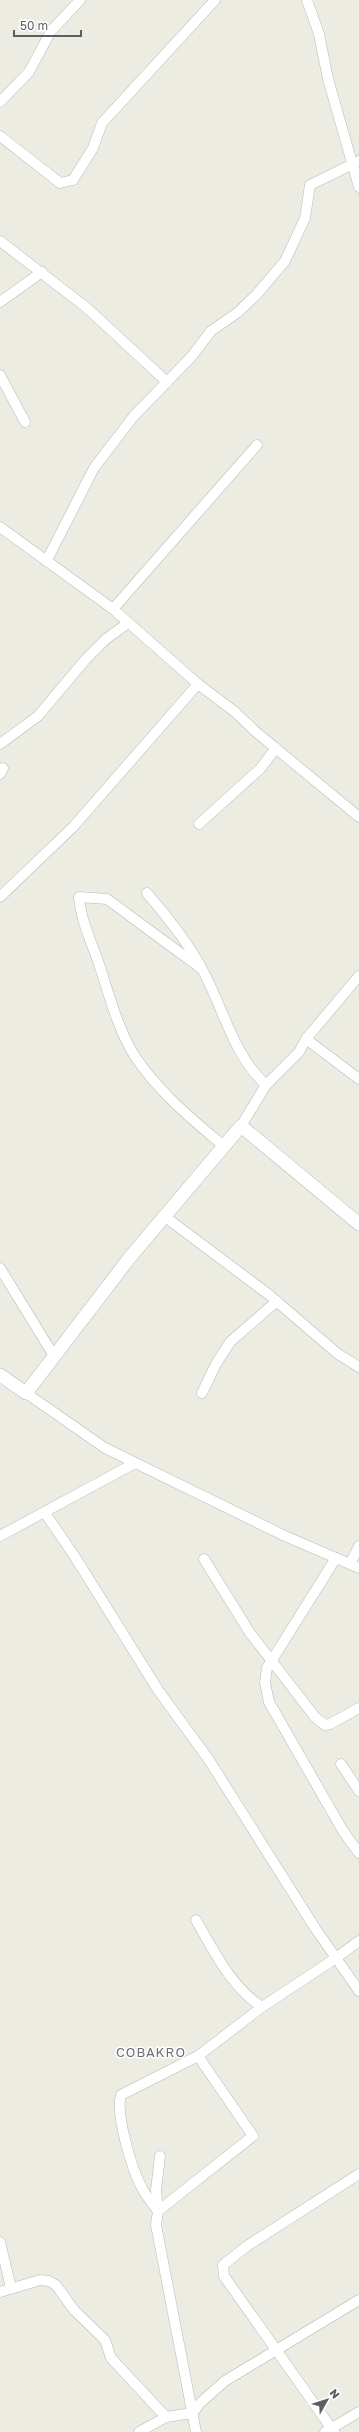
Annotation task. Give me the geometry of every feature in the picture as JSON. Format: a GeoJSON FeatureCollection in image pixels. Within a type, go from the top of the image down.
{"type":"FeatureCollection","features":[{"type":"Feature","properties":{"kind":"street"},"geometry":{"type":"LineString","coordinates":[[0,102],[29,72],[51,31],[80,0]]}},
{"type":"Feature","properties":{"kind":"street"},"geometry":{"type":"LineString","coordinates":[[0,136],[60,183],[73,180],[93,148],[102,123],[215,0]]}},
{"type":"Feature","properties":{"kind":"street"},"geometry":{"type":"LineString","coordinates":[[307,0],[319,34],[328,79],[356,162],[359,187]]}},
{"type":"Feature","properties":{"kind":"street"},"geometry":{"type":"LineString","coordinates":[[47,560],[94,468],[133,417],[167,382],[211,331],[237,313],[257,294],[285,260],[304,218],[310,185],[356,162]]}},
{"type":"Feature","properties":{"kind":"street"},"geometry":{"type":"LineString","coordinates":[[0,241],[87,308],[167,382]]}},
{"type":"Feature","properties":{"kind":"street"},"geometry":{"type":"LineString","coordinates":[[0,302],[42,272]]}},
{"type":"Feature","properties":{"kind":"street"},"geometry":{"type":"LineString","coordinates":[[0,375],[25,422]]}},
{"type":"Feature","properties":{"kind":"street"},"geometry":{"type":"LineString","coordinates":[[113,609],[256,445]]}},
{"type":"Feature","properties":{"kind":"street"},"geometry":{"type":"LineString","coordinates":[[0,527],[113,609],[198,684],[235,712],[276,748],[357,811]]}},
{"type":"Feature","properties":{"kind":"street"},"geometry":{"type":"LineString","coordinates":[[0,744],[38,716],[86,659],[106,639],[128,623]]}},
{"type":"Feature","properties":{"kind":"street"},"geometry":{"type":"LineString","coordinates":[[0,897],[73,827],[198,684]]}},
{"type":"Feature","properties":{"kind":"street"},"geometry":{"type":"LineString","coordinates":[[199,824],[260,769],[276,748]]}},
{"type":"Feature","properties":{"kind":"street"},"geometry":{"type":"LineString","coordinates":[[147,893],[173,924],[202,969],[251,1070],[266,1085]]}},
{"type":"Feature","properties":{"kind":"street"},"geometry":{"type":"LineString","coordinates":[[202,969],[107,899],[78,897],[83,925],[92,943],[119,1024],[133,1054],[148,1074],[224,1146]]}},
{"type":"Feature","properties":{"kind":"street"},"geometry":{"type":"LineString","coordinates":[[26,1393],[108,1284],[241,1126],[266,1085],[298,1052],[306,1039],[359,976]]}},
{"type":"Feature","properties":{"kind":"street"},"geometry":{"type":"LineString","coordinates":[[306,1039],[359,1079]]}},
{"type":"Feature","properties":{"kind":"street"},"geometry":{"type":"LineString","coordinates":[[241,1126],[359,1224]]}},
{"type":"Feature","properties":{"kind":"street"},"geometry":{"type":"LineString","coordinates":[[164,1216],[277,1301],[302,1322],[320,1341],[359,1367]]}},
{"type":"Feature","properties":{"kind":"street"},"geometry":{"type":"LineString","coordinates":[[0,1268],[54,1356]]}},
{"type":"Feature","properties":{"kind":"street"},"geometry":{"type":"LineString","coordinates":[[202,1393],[216,1364],[230,1342],[277,1301]]}},
{"type":"Feature","properties":{"kind":"street"},"geometry":{"type":"LineString","coordinates":[[0,1375],[105,1448],[285,1536],[355,1566],[359,1546]]}},
{"type":"Feature","properties":{"kind":"street"},"geometry":{"type":"LineString","coordinates":[[0,1536],[135,1463]]}},
{"type":"Feature","properties":{"kind":"street"},"geometry":{"type":"LineString","coordinates":[[45,1513],[75,1557],[158,1690],[209,1760],[315,1928],[359,1991]]}},
{"type":"Feature","properties":{"kind":"street"},"geometry":{"type":"LineString","coordinates":[[204,1558],[250,1633],[272,1659],[296,1695],[325,1725],[359,1708]]}},
{"type":"Feature","properties":{"kind":"street"},"geometry":{"type":"LineString","coordinates":[[336,1558],[272,1659],[267,1668],[265,1683],[268,1702],[343,1831],[359,1853]]}},
{"type":"Feature","properties":{"kind":"street"},"geometry":{"type":"LineString","coordinates":[[341,1764],[359,1791]]}},
{"type":"Feature","properties":{"kind":"street"},"geometry":{"type":"LineString","coordinates":[[196,1920],[236,1985],[249,1999],[262,2007]]}},
{"type":"Feature","properties":{"kind":"street"},"geometry":{"type":"LineString","coordinates":[[158,2211],[142,2188],[125,2140],[119,2102],[121,2095],[198,2056],[262,2007],[359,1941]]}},
{"type":"Feature","properties":{"kind":"street"},"geometry":{"type":"LineString","coordinates":[[158,2211],[253,2136],[198,2056]]}},
{"type":"Feature","properties":{"kind":"street"},"geometry":{"type":"LineString","coordinates":[[160,2156],[156,2190],[158,2211],[156,2225],[196,2432]]}},
{"type":"Feature","properties":{"kind":"street"},"geometry":{"type":"LineString","coordinates":[[359,2174],[247,2246],[223,2265],[224,2276],[330,2430],[359,2412]]}},
{"type":"Feature","properties":{"kind":"street"},"geometry":{"type":"LineString","coordinates":[[0,2242],[11,2288]]}},
{"type":"Feature","properties":{"kind":"street"},"geometry":{"type":"LineString","coordinates":[[0,2292],[40,2280],[49,2281],[56,2285],[74,2310],[104,2340],[111,2358],[166,2416]]}},
{"type":"Feature","properties":{"kind":"street"},"geometry":{"type":"LineString","coordinates":[[139,2432],[166,2416],[193,2413],[200,2403],[225,2380],[359,2300]]}},
{"type":"Feature","properties":{"kind":"district","name":"COBAKRO"},"geometry":{"type":"Point","coordinates":[151,2052]}}]}
